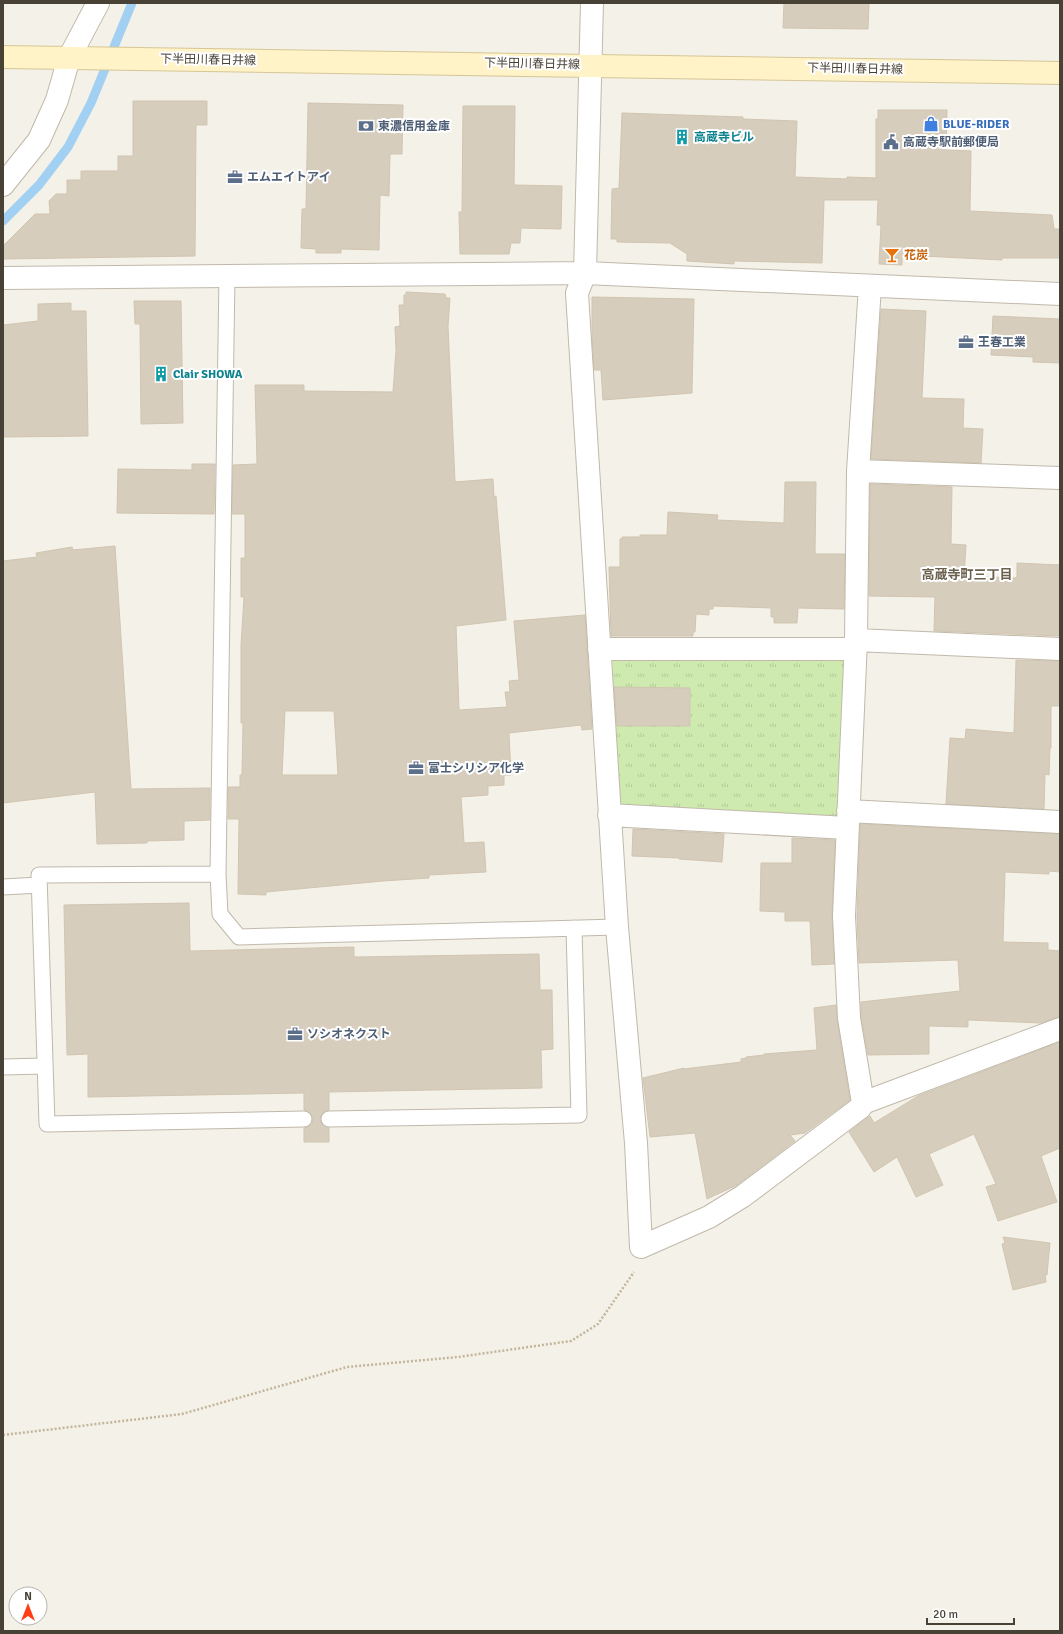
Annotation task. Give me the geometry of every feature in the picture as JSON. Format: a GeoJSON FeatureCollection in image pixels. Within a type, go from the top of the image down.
{"type":"FeatureCollection","features":[{"type":"Feature","properties":{"kind":"main road","name":"下半田川春日井線"},"geometry":{"type":"LineString","coordinates":[[3,57],[1060,73]]}},
{"type":"Feature","properties":{"kind":"street"},"geometry":{"type":"LineString","coordinates":[[3,184],[39,140],[57,100],[79,58],[98,3]]}},
{"type":"Feature","properties":{"kind":"street"},"geometry":{"type":"LineString","coordinates":[[592,3],[585,273],[577,293],[616,927],[636,1143],[641,1246],[708,1217],[743,1196],[860,1108],[863,1103],[1060,1029]]}},
{"type":"Feature","properties":{"kind":"street"},"geometry":{"type":"LineString","coordinates":[[3,278],[585,273],[1060,294]]}},
{"type":"Feature","properties":{"kind":"street"},"geometry":{"type":"LineString","coordinates":[[863,1103],[849,1018],[844,916],[855,645],[858,471],[870,286]]}},
{"type":"Feature","properties":{"kind":"street"},"geometry":{"type":"LineString","coordinates":[[858,471],[1060,478]]}},
{"type":"Feature","properties":{"kind":"street"},"geometry":{"type":"LineString","coordinates":[[599,650],[855,645],[1060,649]]}},
{"type":"Feature","properties":{"kind":"street"},"geometry":{"type":"LineString","coordinates":[[609,815],[847,820],[1060,822]]}},
{"type":"Feature","properties":{"kind":"lane"},"geometry":{"type":"LineString","coordinates":[[227,275],[218,874],[220,914],[239,937],[616,927]]}},
{"type":"Feature","properties":{"kind":"lane"},"geometry":{"type":"LineString","coordinates":[[218,874],[39,875],[47,1124],[304,1119]]}},
{"type":"Feature","properties":{"kind":"lane"},"geometry":{"type":"LineString","coordinates":[[3,887],[39,885]]}},
{"type":"Feature","properties":{"kind":"lane"},"geometry":{"type":"LineString","coordinates":[[329,1119],[579,1115],[574,928]]}},
{"type":"Feature","properties":{"kind":"lane"},"geometry":{"type":"LineString","coordinates":[[3,1067],[44,1066]]}},
{"type":"Feature","properties":{"kind":"path"},"geometry":{"type":"LineString","coordinates":[[3,1435],[182,1414],[346,1367],[458,1357],[571,1341],[598,1324],[634,1271],[641,1246]]}},
{"type":"Feature","properties":{"kind":"green space"},"geometry":{"type":"Polygon","coordinates":[[[612,655],[843,655],[848,661],[843,811],[831,821],[629,812],[619,803],[612,655]]]}},
{"type":"Feature","properties":{"kind":"building"},"geometry":{"type":"Polygon","coordinates":[[[784,3],[869,3],[868,29],[783,28],[784,3]]]}},
{"type":"Feature","properties":{"kind":"building"},"geometry":{"type":"Polygon","coordinates":[[[133,101],[207,101],[207,125],[196,125],[195,256],[3,259],[3,246],[35,214],[50,214],[49,201],[56,194],[67,194],[67,180],[81,180],[81,171],[118,171],[118,156],[133,156],[133,101]]]}},
{"type":"Feature","properties":{"kind":"building"},"geometry":{"type":"Polygon","coordinates":[[[308,103],[403,105],[402,154],[390,154],[389,196],[380,195],[379,250],[341,249],[341,253],[316,253],[316,249],[301,248],[302,209],[306,209],[308,103]]]}},
{"type":"Feature","properties":{"kind":"building"},"geometry":{"type":"Polygon","coordinates":[[[463,106],[515,106],[514,185],[562,186],[561,229],[521,228],[520,243],[511,243],[509,254],[460,254],[459,212],[462,212],[463,106]]]}},
{"type":"Feature","properties":{"kind":"building"},"geometry":{"type":"Polygon","coordinates":[[[878,110],[947,110],[946,150],[971,151],[970,211],[1052,215],[1054,229],[1060,229],[1060,258],[1002,258],[1002,260],[902,255],[902,265],[879,264],[881,225],[877,225],[878,200],[824,200],[822,263],[734,261],[734,264],[687,261],[687,254],[670,243],[617,242],[617,239],[611,239],[612,189],[619,188],[622,113],[743,117],[743,119],[797,121],[795,177],[847,179],[847,177],[876,178],[876,119],[878,119],[878,110]]]}},
{"type":"Feature","properties":{"kind":"building"},"geometry":{"type":"Polygon","coordinates":[[[406,292],[445,294],[446,298],[450,298],[448,326],[455,482],[493,479],[494,497],[496,496],[506,620],[456,626],[459,710],[507,707],[505,692],[510,692],[509,681],[519,680],[514,621],[585,615],[592,729],[582,730],[581,725],[509,733],[511,775],[504,775],[504,785],[488,786],[488,795],[461,797],[464,843],[484,842],[486,872],[429,875],[429,878],[266,892],[266,895],[238,894],[239,819],[228,819],[228,787],[240,787],[240,775],[242,775],[243,723],[241,723],[241,645],[244,597],[241,597],[241,558],[245,558],[245,514],[232,514],[233,465],[257,464],[255,385],[304,385],[304,391],[393,392],[396,350],[395,327],[400,326],[399,305],[404,305],[404,295],[406,295],[406,292]],[[285,711],[282,775],[338,775],[334,711],[285,711]]]}},
{"type":"Feature","properties":{"kind":"building"},"geometry":{"type":"Polygon","coordinates":[[[592,297],[694,299],[692,393],[603,400],[601,370],[594,370],[592,297]]]}},
{"type":"Feature","properties":{"kind":"building","name":"Clair SHOWA"},"geometry":{"type":"Polygon","coordinates":[[[134,301],[181,301],[183,423],[141,424],[140,324],[135,324],[134,301]]]}},
{"type":"Feature","properties":{"kind":"building"},"geometry":{"type":"Polygon","coordinates":[[[71,303],[71,311],[86,311],[88,436],[3,437],[3,325],[38,321],[38,304],[71,303]]]}},
{"type":"Feature","properties":{"kind":"building"},"geometry":{"type":"Polygon","coordinates":[[[881,309],[926,311],[922,398],[964,399],[963,428],[983,429],[981,463],[871,459],[881,309]]]}},
{"type":"Feature","properties":{"kind":"building"},"geometry":{"type":"Polygon","coordinates":[[[993,316],[1060,319],[1060,363],[1033,362],[1033,357],[991,355],[993,316]]]}},
{"type":"Feature","properties":{"kind":"building"},"geometry":{"type":"Polygon","coordinates":[[[192,464],[215,464],[214,514],[117,513],[118,469],[192,470],[192,464]]]}},
{"type":"Feature","properties":{"kind":"building"},"geometry":{"type":"Polygon","coordinates":[[[785,482],[816,482],[815,554],[845,554],[844,609],[798,608],[797,623],[774,623],[774,617],[771,617],[771,608],[713,606],[713,609],[709,609],[709,615],[696,614],[695,632],[693,632],[693,636],[611,636],[609,567],[620,567],[620,539],[622,539],[622,537],[667,535],[668,512],[718,515],[717,520],[784,523],[785,482]]]}},
{"type":"Feature","properties":{"kind":"building"},"geometry":{"type":"Polygon","coordinates":[[[870,484],[952,487],[951,544],[966,545],[964,576],[1017,578],[1017,563],[1060,565],[1060,636],[934,631],[935,597],[869,596],[870,484]]]}},
{"type":"Feature","properties":{"kind":"building"},"geometry":{"type":"Polygon","coordinates":[[[115,546],[131,789],[210,788],[210,820],[184,821],[184,840],[147,841],[147,843],[97,844],[95,792],[3,803],[3,561],[37,557],[36,553],[72,547],[73,550],[115,546]]]}},
{"type":"Feature","properties":{"kind":"building"},"geometry":{"type":"Polygon","coordinates":[[[1016,660],[1060,661],[1060,706],[1051,706],[1051,748],[1049,775],[1045,774],[1044,809],[946,804],[950,738],[965,739],[966,729],[1014,733],[1016,660]]]}},
{"type":"Feature","properties":{"kind":"building"},"geometry":{"type":"Polygon","coordinates":[[[614,687],[690,688],[690,726],[617,726],[614,687]]]}},
{"type":"Feature","properties":{"kind":"building"},"geometry":{"type":"Polygon","coordinates":[[[860,824],[1060,834],[1060,872],[1049,871],[1049,874],[1005,872],[1003,942],[1048,943],[1048,950],[1060,951],[1060,1017],[1041,1023],[968,1020],[968,1027],[929,1026],[929,1054],[868,1055],[861,1017],[861,1002],[960,991],[958,960],[859,963],[857,916],[860,824]]]}},
{"type":"Feature","properties":{"kind":"building"},"geometry":{"type":"Polygon","coordinates":[[[633,829],[724,834],[722,862],[632,856],[633,829]]]}},
{"type":"Feature","properties":{"kind":"building"},"geometry":{"type":"Polygon","coordinates":[[[792,838],[835,840],[832,915],[834,964],[812,965],[810,921],[785,921],[785,912],[760,911],[761,863],[792,863],[792,838]]]}},
{"type":"Feature","properties":{"kind":"building"},"geometry":{"type":"Polygon","coordinates":[[[189,903],[190,951],[354,947],[354,957],[539,954],[540,990],[552,990],[553,1049],[541,1050],[542,1088],[329,1092],[329,1110],[324,1112],[320,1119],[322,1124],[329,1128],[329,1142],[304,1142],[304,1128],[312,1124],[313,1118],[309,1111],[304,1110],[304,1093],[88,1097],[88,1054],[67,1055],[64,905],[189,903]]]}},
{"type":"Feature","properties":{"kind":"building"},"geometry":{"type":"Polygon","coordinates":[[[836,1005],[850,1100],[805,1133],[790,1135],[795,1141],[737,1185],[707,1199],[695,1133],[650,1137],[643,1078],[684,1068],[741,1062],[741,1059],[746,1057],[764,1054],[817,1050],[814,1008],[836,1005]]]}},
{"type":"Feature","properties":{"kind":"building"},"geometry":{"type":"Polygon","coordinates":[[[1060,1042],[1060,1148],[1041,1156],[1057,1202],[998,1221],[986,1187],[996,1184],[974,1134],[929,1154],[943,1185],[916,1197],[897,1157],[874,1172],[849,1132],[870,1116],[874,1123],[918,1096],[1060,1042]]]}},
{"type":"Feature","properties":{"kind":"building"},"geometry":{"type":"Polygon","coordinates":[[[1003,1237],[1050,1243],[1047,1275],[1045,1275],[1046,1282],[1013,1290],[1002,1244],[1005,1243],[1003,1237]]]}},
{"type":"Feature","properties":{"kind":"waterway"},"geometry":{"type":"LineString","coordinates":[[3,221],[39,185],[68,147],[91,103],[132,3]]}},
{"type":"Feature","properties":{"kind":"place","name":"BLUE-RIDER"},"geometry":{"type":"Point","coordinates":[931,124]}},
{"type":"Feature","properties":{"kind":"place","name":"東濃信用金庫"},"geometry":{"type":"Point","coordinates":[366,126]}},
{"type":"Feature","properties":{"kind":"place","name":"高蔵寺ビル"},"geometry":{"type":"Point","coordinates":[682,137]}},
{"type":"Feature","properties":{"kind":"place","name":"高蔵寺駅前郵便局"},"geometry":{"type":"Point","coordinates":[891,142]}},
{"type":"Feature","properties":{"kind":"place","name":"エムエイトアイ"},"geometry":{"type":"Point","coordinates":[235,177]}},
{"type":"Feature","properties":{"kind":"place","name":"花炭"},"geometry":{"type":"Point","coordinates":[892,255]}},
{"type":"Feature","properties":{"kind":"place","name":"王春工業"},"geometry":{"type":"Point","coordinates":[966,342]}},
{"type":"Feature","properties":{"kind":"place","name":"Clair SHOWA"},"geometry":{"type":"Point","coordinates":[161,374]}},
{"type":"Feature","properties":{"kind":"place","name":"富士シリシア化学"},"geometry":{"type":"Point","coordinates":[416,768]}},
{"type":"Feature","properties":{"kind":"place","name":"ソシオネクスト"},"geometry":{"type":"Point","coordinates":[295,1034]}},
{"type":"Feature","properties":{"kind":"district","name":"高蔵寺町三丁目"},"geometry":{"type":"Point","coordinates":[967,575]}}]}
